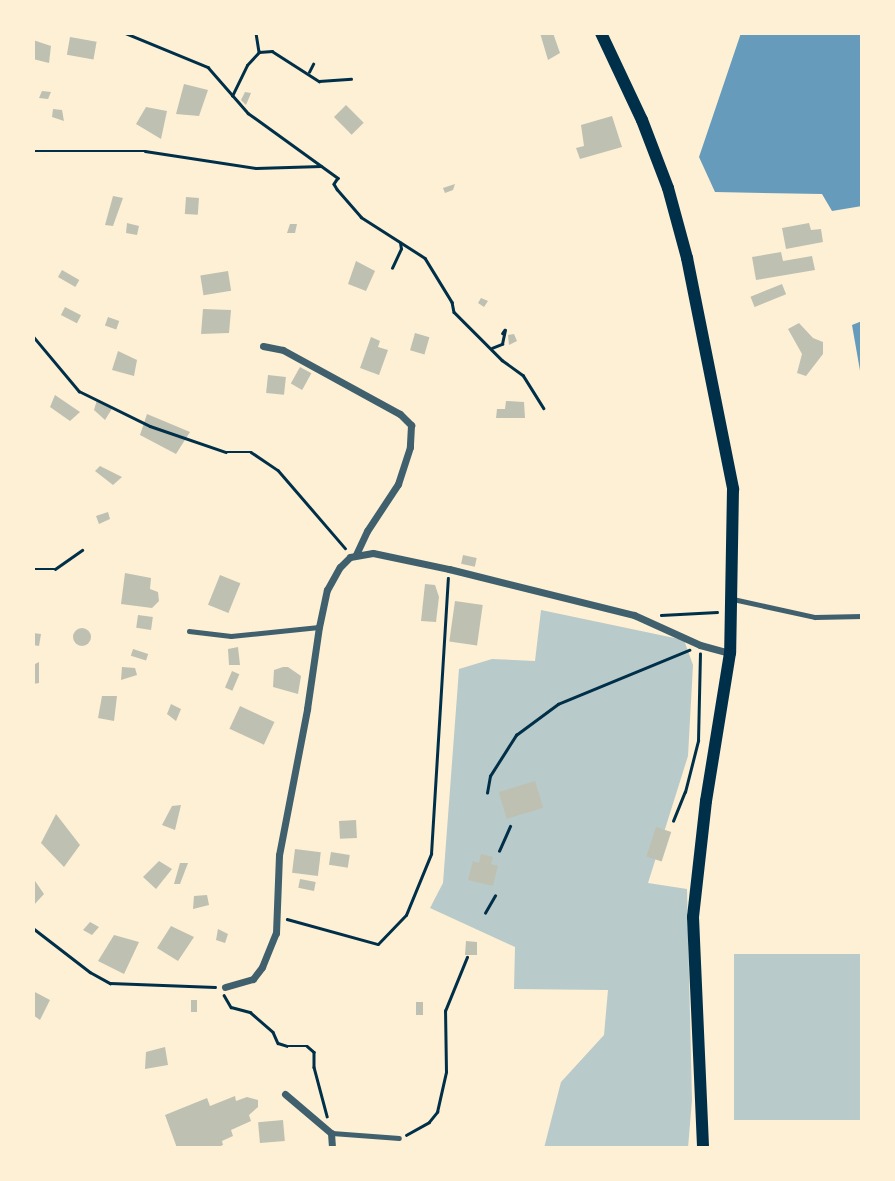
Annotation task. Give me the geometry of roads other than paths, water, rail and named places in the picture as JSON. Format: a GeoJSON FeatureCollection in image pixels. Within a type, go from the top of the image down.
{"type":"FeatureCollection","features":[{"type":"Feature","properties":{"kind":"main road"},"geometry":{"type":"LineString","coordinates":[[601,33],[642,120],[668,188],[687,258],[733,489],[730,653],[706,801],[693,918],[703,1148]]}},
{"type":"Feature","properties":{"kind":"street"},"geometry":{"type":"LineString","coordinates":[[225,987],[253,979],[262,967],[276,933],[279,855],[327,590],[340,567],[353,556],[398,484],[410,447],[411,425],[400,414],[283,349],[263,346]]}},
{"type":"Feature","properties":{"kind":"street"},"geometry":{"type":"LineString","coordinates":[[353,556],[373,553],[634,615],[700,645],[730,653]]}},
{"type":"Feature","properties":{"kind":"street"},"geometry":{"type":"LineString","coordinates":[[285,1094],[331,1133],[332,1148]]}},
{"type":"Feature","properties":{"kind":"lane"},"geometry":{"type":"LineString","coordinates":[[731,605],[815,617],[862,616]]}},
{"type":"Feature","properties":{"kind":"lane"},"geometry":{"type":"LineString","coordinates":[[188,631],[231,636],[319,627]]}},
{"type":"Feature","properties":{"kind":"lane"},"geometry":{"type":"LineString","coordinates":[[331,1133],[399,1138]]}},
{"type":"Feature","properties":{"kind":"water"},"geometry":{"type":"Polygon","coordinates":[[[741,33],[862,33],[862,206],[832,211],[822,194],[715,192],[699,157],[741,33]]]}},
{"type":"Feature","properties":{"kind":"water"},"geometry":{"type":"Polygon","coordinates":[[[862,321],[862,382],[852,325],[862,321]]]}}]}
